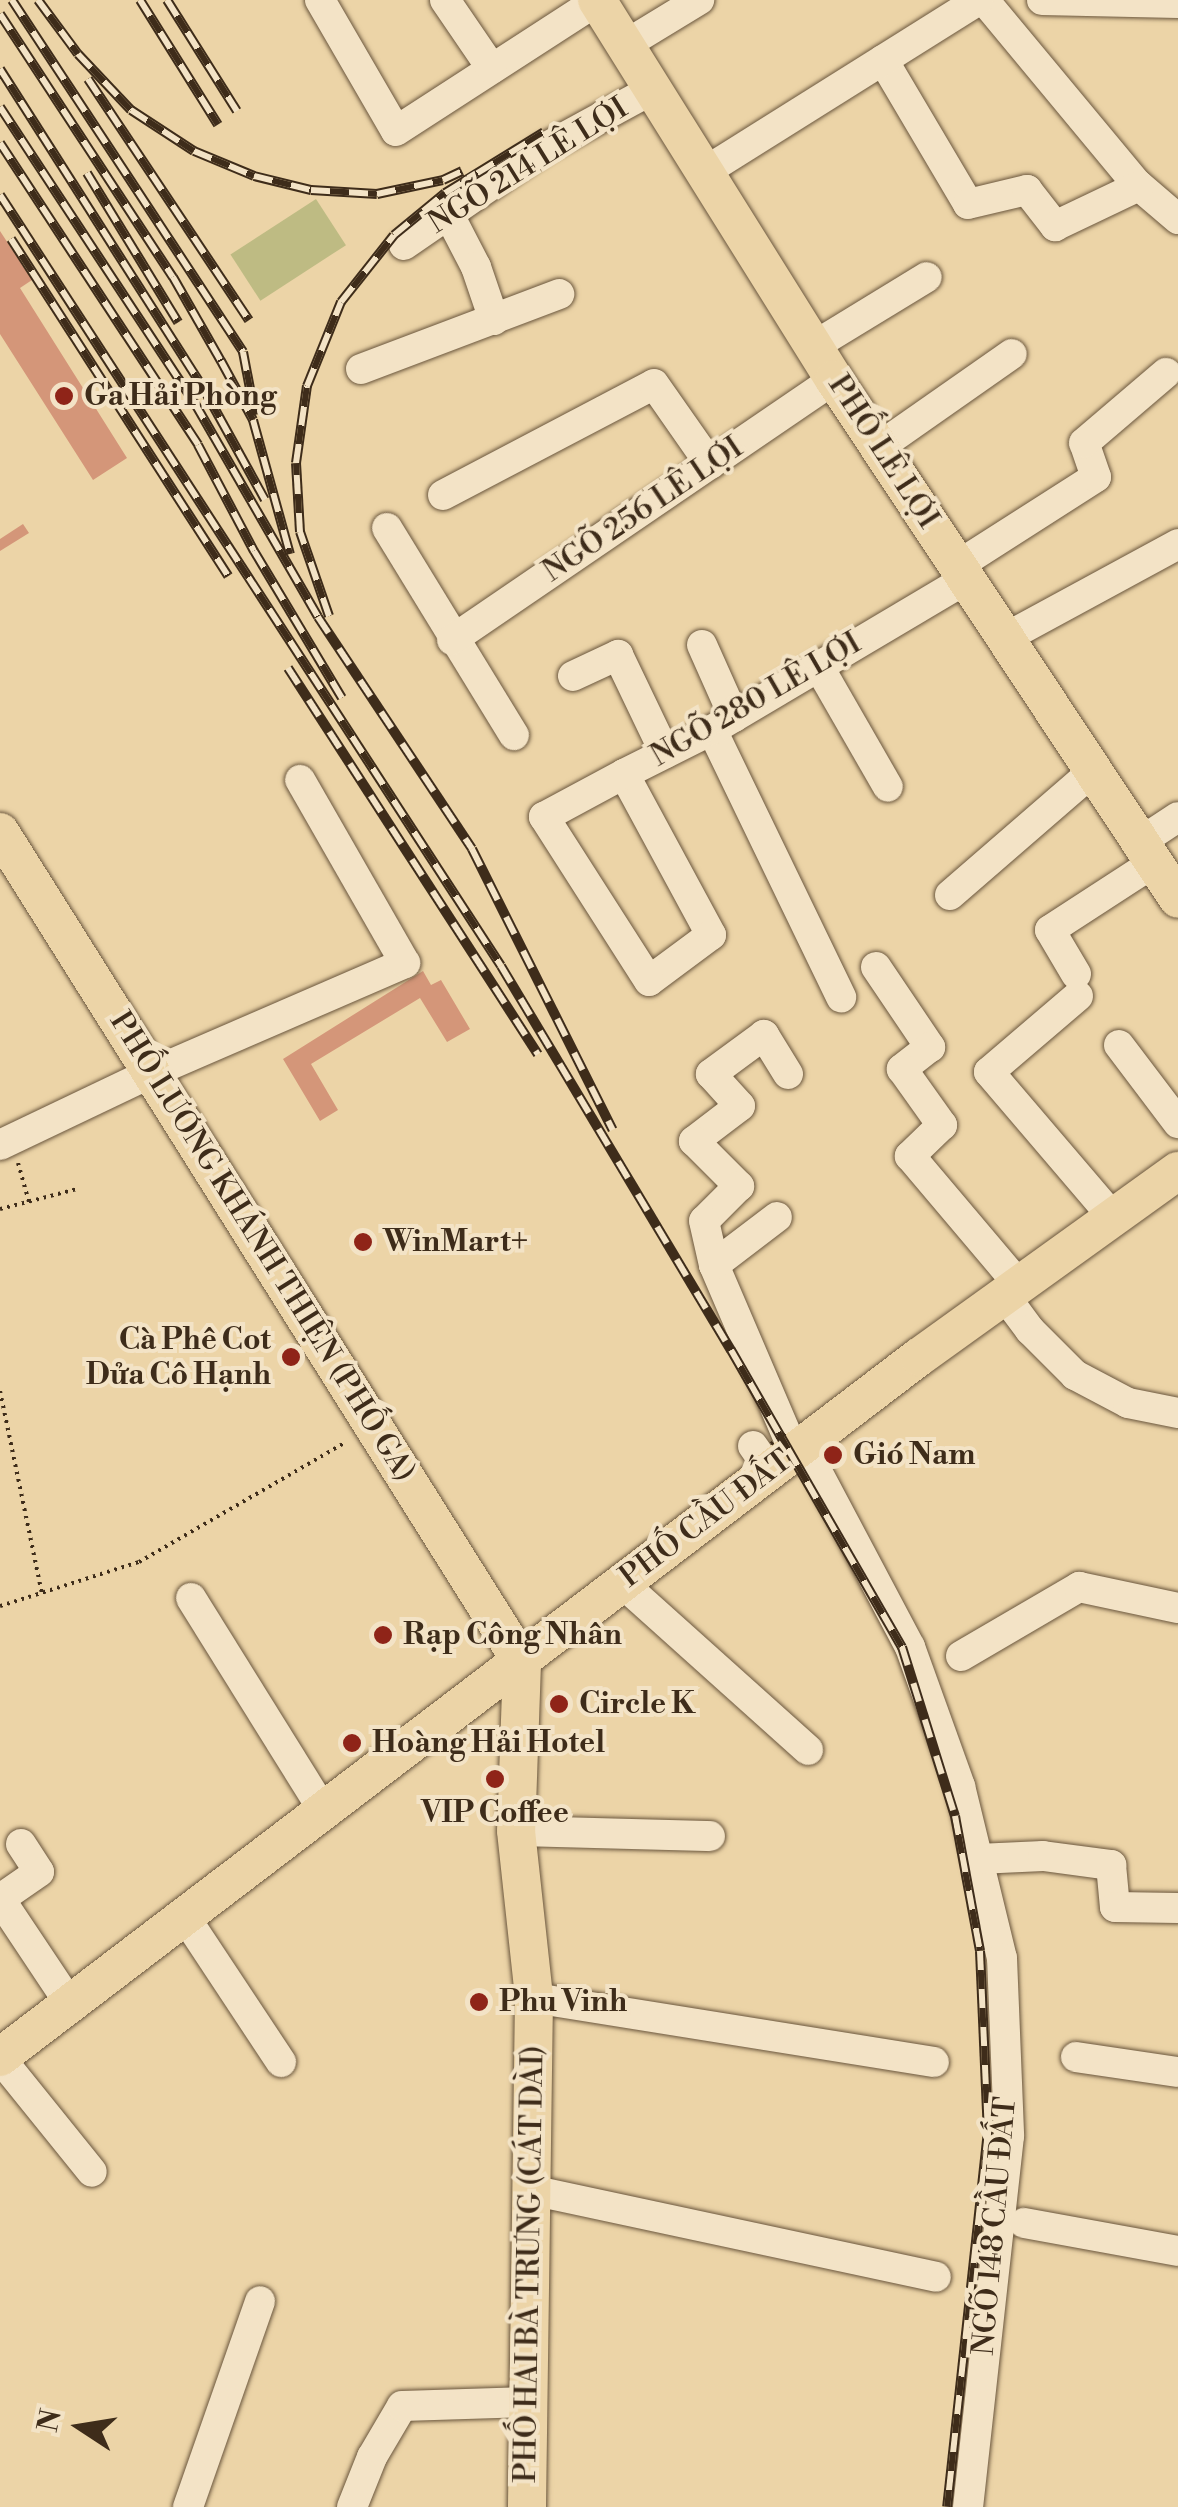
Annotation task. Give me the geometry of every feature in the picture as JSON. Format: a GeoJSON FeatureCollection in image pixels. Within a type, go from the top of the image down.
{"type":"FeatureCollection","features":[{"type":"Feature","properties":{"kind":"main road","name":"PHỐ LÊ LỢI"},"geometry":{"type":"LineString","coordinates":[[597,0],[834,380],[1178,899]]}},
{"type":"Feature","properties":{"kind":"main road","name":"PHỐ LƯƠNG KHÁNH THIỆN (PHỐ GA)"},"geometry":{"type":"LineString","coordinates":[[3,845],[376,1424],[522,1663]]}},
{"type":"Feature","properties":{"kind":"main road","name":"PHỐ CẦU ĐẤT"},"geometry":{"type":"LineString","coordinates":[[0,2058],[522,1663],[622,1583],[777,1444],[1011,1289],[1178,1171]]}},
{"type":"Feature","properties":{"kind":"main road","name":"PHỐ HAI BÀ TRƯNG (CÁT DÀI)"},"geometry":{"type":"LineString","coordinates":[[522,1663],[516,1831],[534,1998],[527,2507]]}},
{"type":"Feature","properties":{"kind":"street"},"geometry":{"type":"LineString","coordinates":[[320,0],[396,130],[597,0]]}},
{"type":"Feature","properties":{"kind":"street"},"geometry":{"type":"LineString","coordinates":[[446,0],[492,69]]}},
{"type":"Feature","properties":{"kind":"street"},"geometry":{"type":"LineString","coordinates":[[625,45],[698,0]]}},
{"type":"Feature","properties":{"kind":"street"},"geometry":{"type":"LineString","coordinates":[[706,171],[981,0],[1139,186],[1178,219]]}},
{"type":"Feature","properties":{"kind":"street"},"geometry":{"type":"LineString","coordinates":[[1042,0],[1178,3]]}},
{"type":"Feature","properties":{"kind":"street"},"geometry":{"type":"LineString","coordinates":[[883,60],[968,204],[1027,190],[1055,226],[1139,186]]}},
{"type":"Feature","properties":{"kind":"street","name":"NGÕ 214 LÊ LỢI"},"geometry":{"type":"LineString","coordinates":[[404,245],[543,149],[652,89]]}},
{"type":"Feature","properties":{"kind":"street"},"geometry":{"type":"LineString","coordinates":[[448,213],[476,268],[494,320]]}},
{"type":"Feature","properties":{"kind":"street"},"geometry":{"type":"LineString","coordinates":[[814,346],[927,277]]}},
{"type":"Feature","properties":{"kind":"street"},"geometry":{"type":"LineString","coordinates":[[361,369],[559,294]]}},
{"type":"Feature","properties":{"kind":"street"},"geometry":{"type":"LineString","coordinates":[[880,447],[1012,354]]}},
{"type":"Feature","properties":{"kind":"street","name":"NGÕ 280 LÊ LỢI"},"geometry":{"type":"LineString","coordinates":[[624,774],[711,936],[649,981],[544,818],[624,774],[723,723],[820,667],[1096,477],[1084,443],[1166,373]]}},
{"type":"Feature","properties":{"kind":"street","name":"NGÕ 256 LÊ LỢI"},"geometry":{"type":"LineString","coordinates":[[452,640],[834,380]]}},
{"type":"Feature","properties":{"kind":"street"},"geometry":{"type":"LineString","coordinates":[[444,495],[654,384],[710,464]]}},
{"type":"Feature","properties":{"kind":"street"},"geometry":{"type":"LineString","coordinates":[[386,528],[514,735]]}},
{"type":"Feature","properties":{"kind":"street"},"geometry":{"type":"LineString","coordinates":[[1006,637],[1178,544]]}},
{"type":"Feature","properties":{"kind":"street"},"geometry":{"type":"LineString","coordinates":[[702,645],[723,723],[841,998]]}},
{"type":"Feature","properties":{"kind":"street"},"geometry":{"type":"LineString","coordinates":[[572,676],[618,656],[665,754]]}},
{"type":"Feature","properties":{"kind":"street"},"geometry":{"type":"LineString","coordinates":[[820,667],[888,787]]}},
{"type":"Feature","properties":{"kind":"street"},"geometry":{"type":"LineString","coordinates":[[950,895],[1094,772]]}},
{"type":"Feature","properties":{"kind":"street"},"geometry":{"type":"LineString","coordinates":[[6,1143],[150,1073],[406,962],[300,780]]}},
{"type":"Feature","properties":{"kind":"street"},"geometry":{"type":"LineString","coordinates":[[1112,1216],[989,1072],[1077,985],[1050,930],[1146,852],[1178,816]]}},
{"type":"Feature","properties":{"kind":"street"},"geometry":{"type":"LineString","coordinates":[[876,966],[930,1047],[902,1069],[942,1125],[910,1156],[1011,1289],[1030,1330],[1075,1375],[1128,1403],[1178,1413]]}},
{"type":"Feature","properties":{"kind":"street"},"geometry":{"type":"LineString","coordinates":[[788,1074],[764,1035],[712,1074],[740,1106],[694,1141],[740,1186],[704,1221],[714,1265],[789,1440],[777,1444],[895,1653]]}},
{"type":"Feature","properties":{"kind":"street"},"geometry":{"type":"LineString","coordinates":[[1119,1046],[1178,1123]]}},
{"type":"Feature","properties":{"kind":"street"},"geometry":{"type":"LineString","coordinates":[[714,1265],[777,1217]]}},
{"type":"Feature","properties":{"kind":"street","name":"NGÕ 148 CẦU ĐẤT"},"geometry":{"type":"LineString","coordinates":[[777,1444],[910,1647],[960,1786],[1002,1958],[1009,2136],[968,2507]]}},
{"type":"Feature","properties":{"kind":"street"},"geometry":{"type":"LineString","coordinates":[[622,1583],[808,1750]]}},
{"type":"Feature","properties":{"kind":"street"},"geometry":{"type":"LineString","coordinates":[[961,1656],[1080,1587],[1178,1608]]}},
{"type":"Feature","properties":{"kind":"street"},"geometry":{"type":"LineString","coordinates":[[191,1598],[324,1812]]}},
{"type":"Feature","properties":{"kind":"street"},"geometry":{"type":"LineString","coordinates":[[516,1831],[710,1836]]}},
{"type":"Feature","properties":{"kind":"street"},"geometry":{"type":"LineString","coordinates":[[21,1844],[39,1872],[0,1900],[70,2004]]}},
{"type":"Feature","properties":{"kind":"street"},"geometry":{"type":"LineString","coordinates":[[978,1860],[1043,1856],[1111,1864],[1114,1907],[1178,1908]]}},
{"type":"Feature","properties":{"kind":"street"},"geometry":{"type":"LineString","coordinates":[[186,1917],[282,2062]]}},
{"type":"Feature","properties":{"kind":"street"},"geometry":{"type":"LineString","coordinates":[[534,1998],[934,2062]]}},
{"type":"Feature","properties":{"kind":"street"},"geometry":{"type":"LineString","coordinates":[[1076,2057],[1178,2072]]}},
{"type":"Feature","properties":{"kind":"street"},"geometry":{"type":"LineString","coordinates":[[0,2058],[92,2172]]}},
{"type":"Feature","properties":{"kind":"street"},"geometry":{"type":"LineString","coordinates":[[532,2190],[936,2276]]}},
{"type":"Feature","properties":{"kind":"street"},"geometry":{"type":"LineString","coordinates":[[1024,2223],[1178,2251]]}},
{"type":"Feature","properties":{"kind":"street"},"geometry":{"type":"LineString","coordinates":[[188,2507],[260,2301]]}},
{"type":"Feature","properties":{"kind":"street"},"geometry":{"type":"LineString","coordinates":[[352,2507],[398,2409],[416,2404],[529,2402]]}},
{"type":"Feature","properties":{"kind":"path"},"geometry":{"type":"LineString","coordinates":[[6,1143],[29,1202]]}},
{"type":"Feature","properties":{"kind":"path"},"geometry":{"type":"LineString","coordinates":[[0,1210],[78,1188]]}},
{"type":"Feature","properties":{"kind":"path"},"geometry":{"type":"LineString","coordinates":[[0,1391],[42,1592]]}},
{"type":"Feature","properties":{"kind":"path"},"geometry":{"type":"LineString","coordinates":[[0,1606],[139,1562],[376,1424]]}},
{"type":"Feature","properties":{"kind":"shaded area"},"geometry":{"type":"Polygon","coordinates":[[[316,199],[346,245],[260,301],[230,255],[316,199]]]}},
{"type":"Feature","properties":{"kind":"building","name":"Ga Hải Phòng"},"geometry":{"type":"Polygon","coordinates":[[[0,231],[32,280],[20,288],[127,458],[93,480],[0,334],[0,231]]]}},
{"type":"Feature","properties":{"kind":"building"},"geometry":{"type":"Polygon","coordinates":[[[23,524],[29,533],[0,551],[0,539],[23,524]]]}},
{"type":"Feature","properties":{"kind":"building"},"geometry":{"type":"Polygon","coordinates":[[[423,971],[431,985],[441,980],[470,1029],[447,1042],[420,998],[311,1064],[338,1110],[320,1121],[283,1059],[423,971]]]}},
{"type":"Feature","properties":{"kind":"railway"},"geometry":{"type":"LineString","coordinates":[[12,0],[243,352],[255,415]]}},
{"type":"Feature","properties":{"kind":"railway"},"geometry":{"type":"LineString","coordinates":[[38,0],[78,54],[131,110],[194,151],[254,176],[311,190],[377,194],[443,180],[462,171]]}},
{"type":"Feature","properties":{"kind":"railway"},"geometry":{"type":"LineString","coordinates":[[140,0],[218,125]]}},
{"type":"Feature","properties":{"kind":"railway"},"geometry":{"type":"LineString","coordinates":[[167,0],[237,111]]}},
{"type":"Feature","properties":{"kind":"railway"},"geometry":{"type":"LineString","coordinates":[[0,14],[173,277],[253,420],[290,554]]}},
{"type":"Feature","properties":{"kind":"railway"},"geometry":{"type":"LineString","coordinates":[[0,69],[201,384],[265,500]]}},
{"type":"Feature","properties":{"kind":"railway"},"geometry":{"type":"LineString","coordinates":[[88,79],[249,320]]}},
{"type":"Feature","properties":{"kind":"railway"},"geometry":{"type":"LineString","coordinates":[[0,107],[194,402],[318,617],[472,849],[613,1130]]}},
{"type":"Feature","properties":{"kind":"railway"},"geometry":{"type":"LineString","coordinates":[[329,616],[300,532],[296,463],[307,386],[341,302],[394,235],[445,193],[544,132]]}},
{"type":"Feature","properties":{"kind":"railway"},"geometry":{"type":"LineString","coordinates":[[0,143],[198,445],[254,551],[342,698]]}},
{"type":"Feature","properties":{"kind":"railway"},"geometry":{"type":"LineString","coordinates":[[87,173],[178,322]]}},
{"type":"Feature","properties":{"kind":"railway"},"geometry":{"type":"LineString","coordinates":[[0,195],[501,966],[731,1350],[902,1647],[955,1816],[980,1951],[988,2131],[947,2507]]}},
{"type":"Feature","properties":{"kind":"railway"},"geometry":{"type":"LineString","coordinates":[[11,239],[228,576]]}},
{"type":"Feature","properties":{"kind":"railway"},"geometry":{"type":"LineString","coordinates":[[288,668],[538,1054]]}},
{"type":"Feature","properties":{"kind":"place","name":"Ga Hải Phòng"},"geometry":{"type":"Point","coordinates":[64,396]}},
{"type":"Feature","properties":{"kind":"place","name":"WinMart+"},"geometry":{"type":"Point","coordinates":[363,1242]}},
{"type":"Feature","properties":{"kind":"place","name":"Cà Phê Cot Dửa Cô Hạnh"},"geometry":{"type":"Point","coordinates":[291,1357]}},
{"type":"Feature","properties":{"kind":"place","name":"Gió Nam"},"geometry":{"type":"Point","coordinates":[833,1455]}},
{"type":"Feature","properties":{"kind":"place","name":"Rạp Công Nhân"},"geometry":{"type":"Point","coordinates":[383,1635]}},
{"type":"Feature","properties":{"kind":"place","name":"Circle K"},"geometry":{"type":"Point","coordinates":[559,1704]}},
{"type":"Feature","properties":{"kind":"place","name":"Hoàng Hải Hotel"},"geometry":{"type":"Point","coordinates":[352,1743]}},
{"type":"Feature","properties":{"kind":"place","name":"VIP Coffee"},"geometry":{"type":"Point","coordinates":[495,1779]}},
{"type":"Feature","properties":{"kind":"place","name":"Phu Vinh"},"geometry":{"type":"Point","coordinates":[479,2002]}}]}
